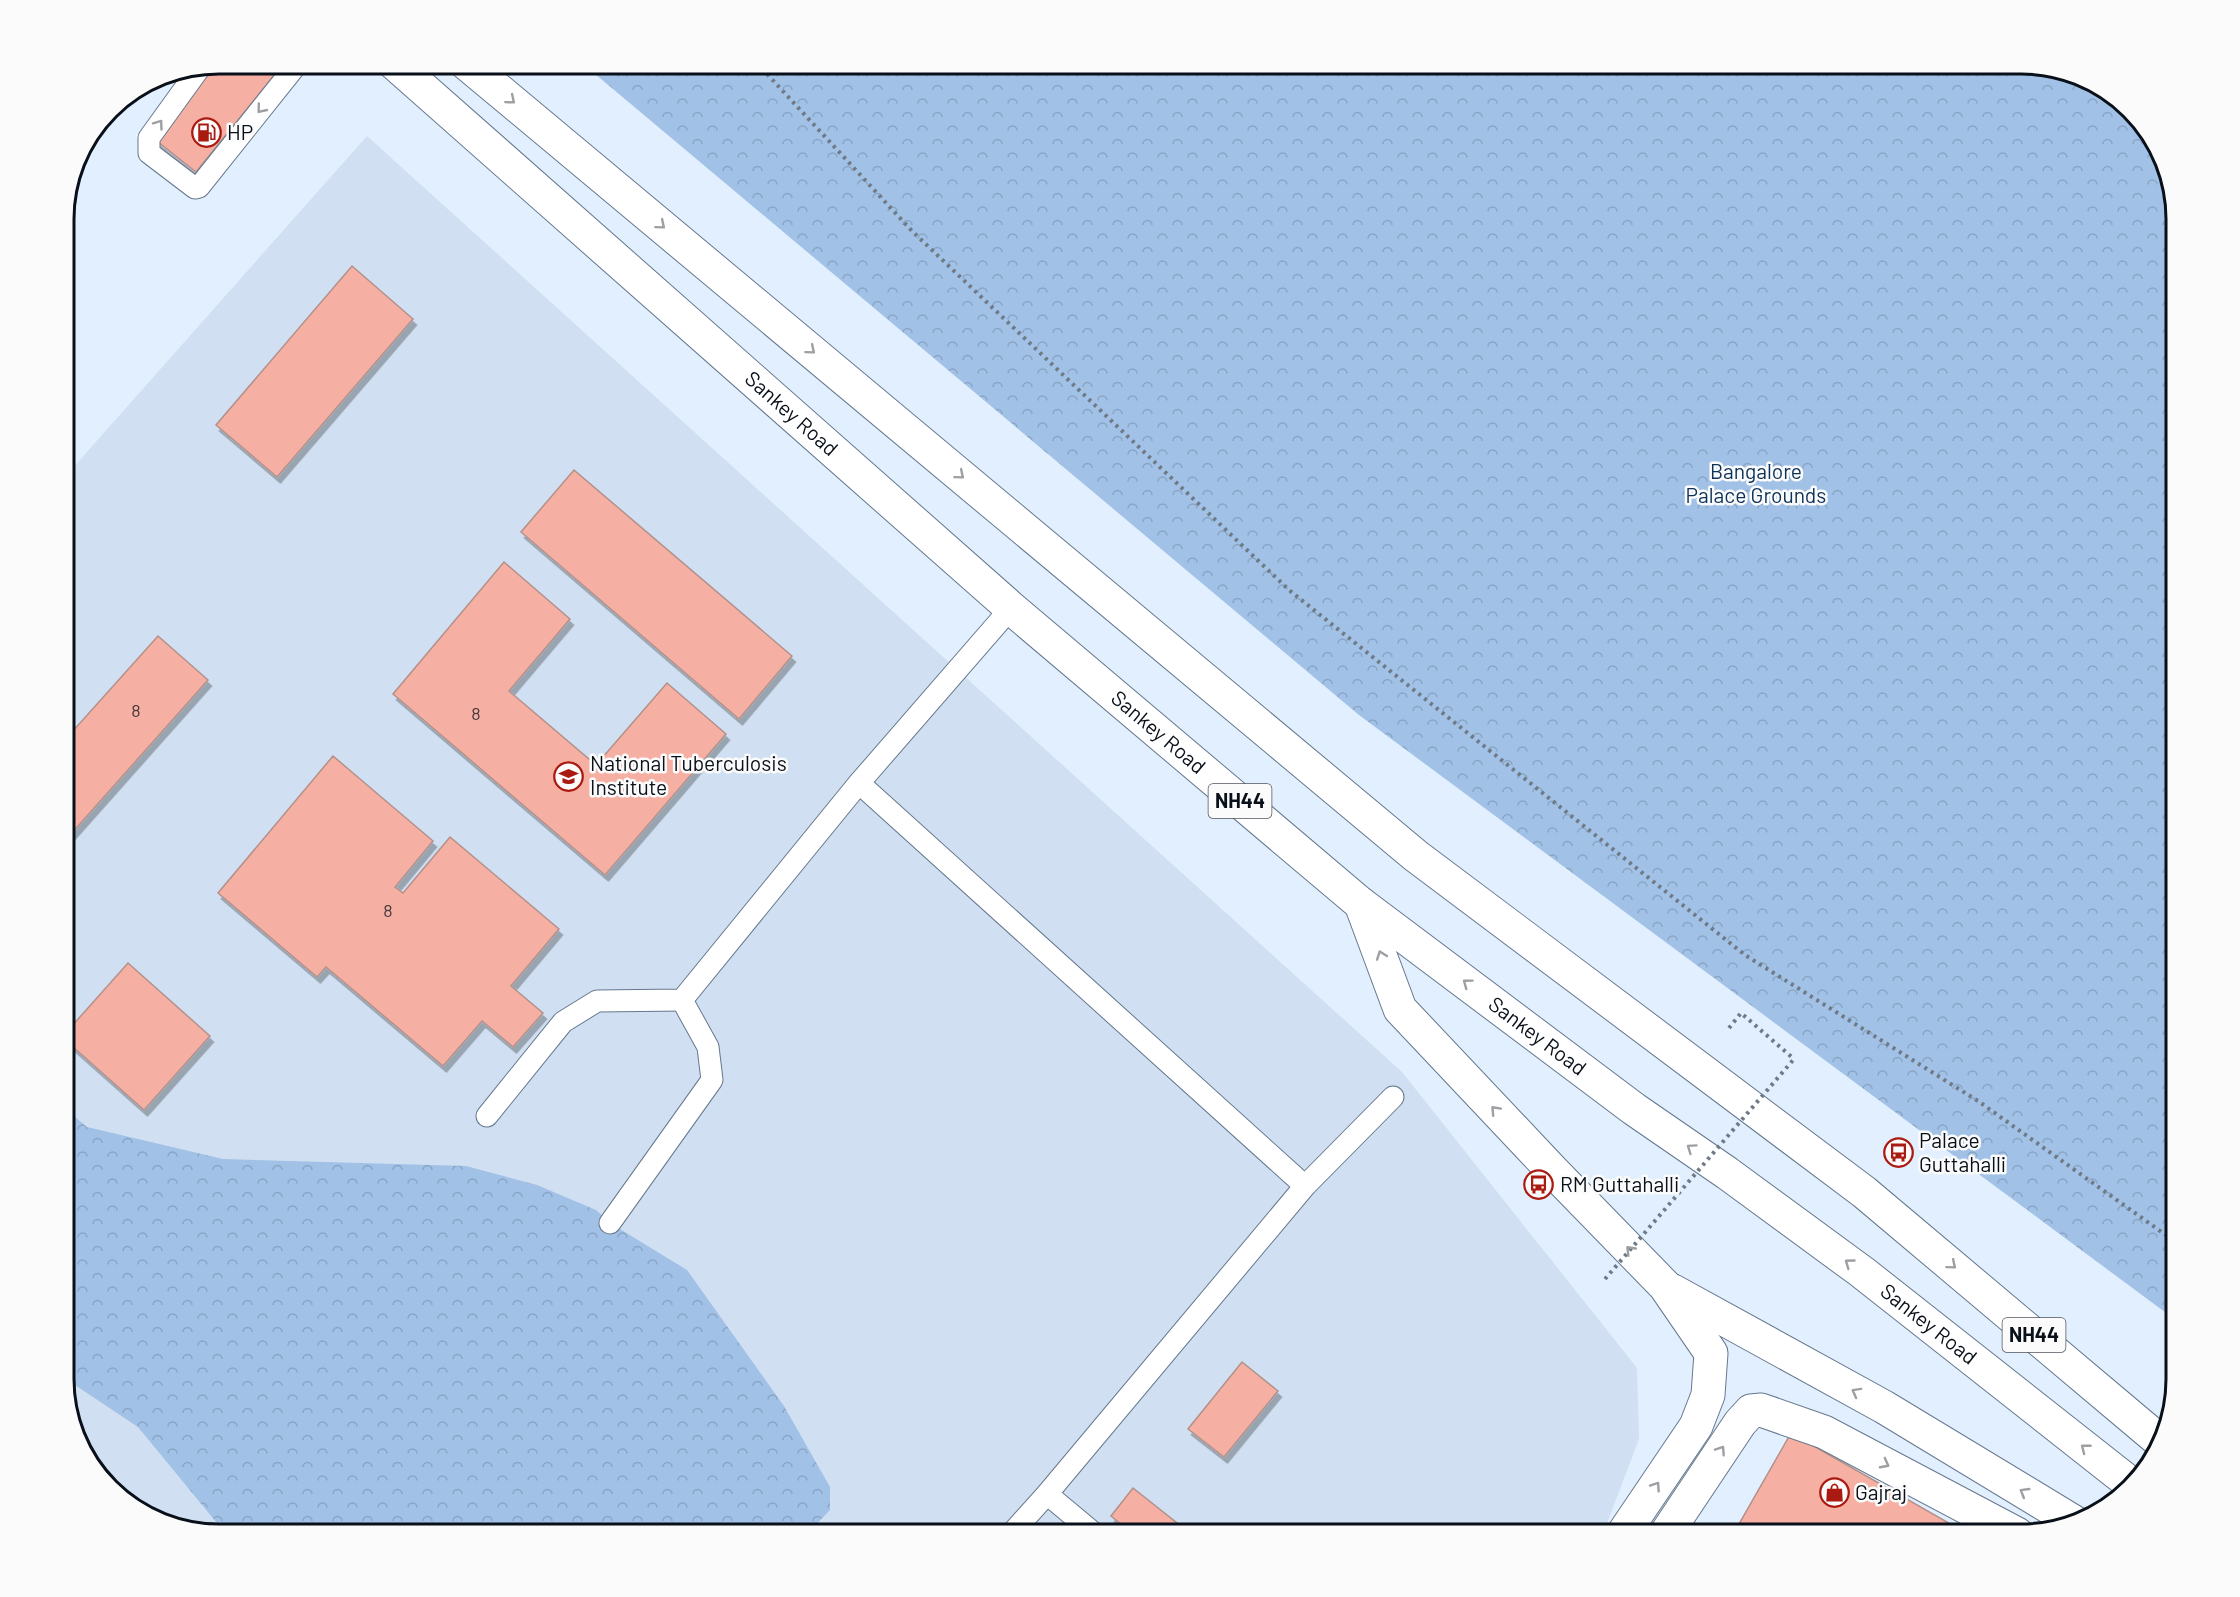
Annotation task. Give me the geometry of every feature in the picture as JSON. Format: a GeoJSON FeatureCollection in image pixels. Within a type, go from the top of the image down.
{"type":"FeatureCollection","features":[{"type":"Feature","properties":{"kind":"main road","name":"Sankey Road"},"geometry":{"type":"LineString","coordinates":[[406,74],[1011,608],[1361,904],[1634,1109],[1727,1173],[1862,1272],[2125,1480]]}},
{"type":"Feature","properties":{"kind":"main road","name":"NH44"},"geometry":{"type":"LineString","coordinates":[[479,74],[1416,856],[1864,1192],[2155,1437]]}},
{"type":"Feature","properties":{"kind":"main road"},"geometry":{"type":"LineString","coordinates":[[1361,904],[1400,1009],[1665,1286],[1711,1353],[1708,1395],[1696,1426],[1630,1524]]}},
{"type":"Feature","properties":{"kind":"main road"},"geometry":{"type":"LineString","coordinates":[[1665,1286],[1884,1407],[2065,1517]]}},
{"type":"Feature","properties":{"kind":"main road"},"geometry":{"type":"LineString","coordinates":[[1673,1524],[1740,1422],[1751,1411],[1761,1410],[1824,1432],[1998,1524]]}},
{"type":"Feature","properties":{"kind":"lane"},"geometry":{"type":"LineString","coordinates":[[194,76],[149,138],[148,147],[149,153],[195,188],[199,187],[289,74]]}},
{"type":"Feature","properties":{"kind":"lane"},"geometry":{"type":"LineString","coordinates":[[682,1000],[859,783],[1011,608]]}},
{"type":"Feature","properties":{"kind":"lane"},"geometry":{"type":"LineString","coordinates":[[859,783],[1305,1186]]}},
{"type":"Feature","properties":{"kind":"lane"},"geometry":{"type":"LineString","coordinates":[[487,1116],[563,1022],[597,1001],[682,1000]]}},
{"type":"Feature","properties":{"kind":"lane"},"geometry":{"type":"LineString","coordinates":[[610,1223],[712,1080],[708,1047],[682,1000]]}},
{"type":"Feature","properties":{"kind":"lane"},"geometry":{"type":"LineString","coordinates":[[1020,1524],[1305,1186],[1393,1097]]}},
{"type":"Feature","properties":{"kind":"lane"},"geometry":{"type":"LineString","coordinates":[[1047,1494],[1083,1524]]}},
{"type":"Feature","properties":{"kind":"path"},"geometry":{"type":"LineString","coordinates":[[767,74],[912,231],[1289,590],[1745,955],[1978,1101],[2166,1235]]}},
{"type":"Feature","properties":{"kind":"path"},"geometry":{"type":"LineString","coordinates":[[1605,1279],[1794,1059],[1741,1013],[1729,1028]]}},
{"type":"Feature","properties":{"kind":"shaded area","name":"National Tuberculosis Institute"},"geometry":{"type":"Polygon","coordinates":[[[367,136],[1402,1072],[1637,1368],[1639,1439],[1607,1524],[219,1524],[190,1521],[172,1516],[130,1494],[109,1474],[93,1451],[78,1416],[74,1388],[74,467],[367,136]]]}},
{"type":"Feature","properties":{"kind":"green space","name":"Bangalore Palace Grounds"},"geometry":{"type":"Polygon","coordinates":[[[595,74],[2031,74],[2068,81],[2086,88],[2110,103],[2131,123],[2152,154],[2162,181],[2166,219],[2166,1313],[1359,715],[595,74]]]}},
{"type":"Feature","properties":{"kind":"green space"},"geometry":{"type":"Polygon","coordinates":[[[74,1116],[87,1127],[223,1159],[466,1166],[537,1185],[596,1210],[610,1223],[687,1270],[784,1406],[830,1487],[830,1510],[817,1524],[218,1524],[138,1427],[74,1384],[74,1116]]]}},
{"type":"Feature","properties":{"kind":"building"},"geometry":{"type":"Polygon","coordinates":[[[205,74],[275,74],[196,172],[153,138],[205,74]]]}},
{"type":"Feature","properties":{"kind":"building"},"geometry":{"type":"Polygon","coordinates":[[[352,266],[413,319],[277,477],[216,425],[352,266]]]}},
{"type":"Feature","properties":{"kind":"building"},"geometry":{"type":"Polygon","coordinates":[[[574,470],[792,656],[739,719],[521,532],[574,470]]]}},
{"type":"Feature","properties":{"kind":"building"},"geometry":{"type":"Polygon","coordinates":[[[504,562],[570,619],[509,691],[596,765],[667,683],[726,734],[605,875],[393,694],[504,562]]]}},
{"type":"Feature","properties":{"kind":"building"},"geometry":{"type":"Polygon","coordinates":[[[158,636],[208,680],[74,831],[74,730],[158,636]]]}},
{"type":"Feature","properties":{"kind":"building"},"geometry":{"type":"Polygon","coordinates":[[[333,756],[433,841],[395,887],[403,893],[450,837],[559,929],[511,986],[543,1013],[513,1047],[482,1021],[443,1066],[326,967],[317,977],[218,893],[333,756]]]}},
{"type":"Feature","properties":{"kind":"building"},"geometry":{"type":"Polygon","coordinates":[[[128,963],[210,1036],[144,1110],[74,1048],[74,1024],[128,963]]]}},
{"type":"Feature","properties":{"kind":"building"},"geometry":{"type":"Polygon","coordinates":[[[1242,1362],[1278,1391],[1224,1457],[1188,1429],[1242,1362]]]}},
{"type":"Feature","properties":{"kind":"building"},"geometry":{"type":"Polygon","coordinates":[[[1791,1433],[1950,1524],[1739,1524],[1791,1433]]]}},
{"type":"Feature","properties":{"kind":"building"},"geometry":{"type":"Polygon","coordinates":[[[1133,1488],[1178,1524],[1121,1524],[1111,1516],[1133,1488]]]}},
{"type":"Feature","properties":{"kind":"place","name":"HP"},"geometry":{"type":"Point","coordinates":[206,133]}},
{"type":"Feature","properties":{"kind":"place","name":"National Tuberculosis Institute"},"geometry":{"type":"Point","coordinates":[569,776]}},
{"type":"Feature","properties":{"kind":"place","name":"Palace Guttahalli"},"geometry":{"type":"Point","coordinates":[1898,1153]}},
{"type":"Feature","properties":{"kind":"place","name":"RM Guttahalli"},"geometry":{"type":"Point","coordinates":[1539,1185]}},
{"type":"Feature","properties":{"kind":"place","name":"Gajraj"},"geometry":{"type":"Point","coordinates":[1834,1493]}}]}
